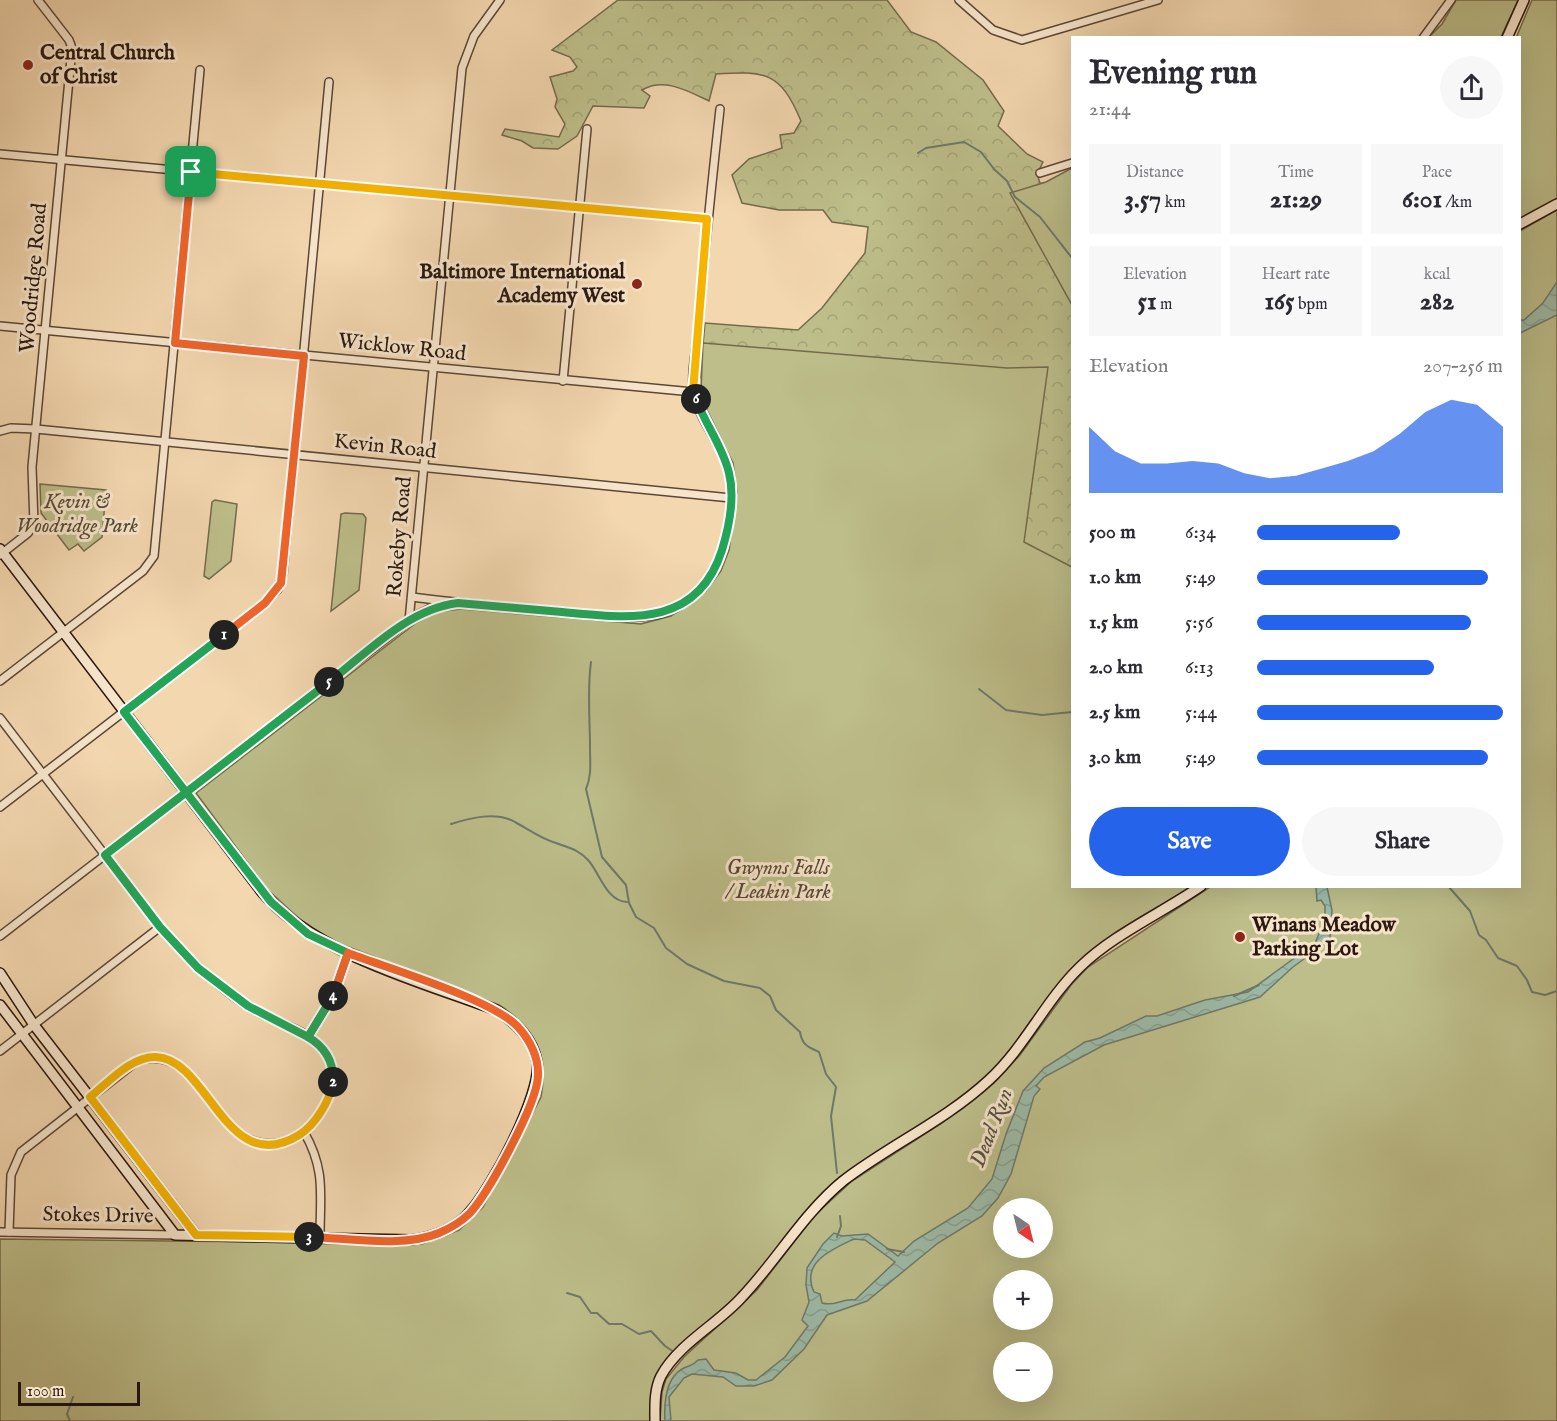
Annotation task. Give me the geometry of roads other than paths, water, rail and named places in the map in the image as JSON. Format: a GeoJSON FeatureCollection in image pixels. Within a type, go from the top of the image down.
{"type":"FeatureCollection","features":[{"type":"Feature","properties":{"kind":"street","name":"Woodridge Road"},"geometry":{"type":"LineString","coordinates":[[1,552],[28,533],[34,524],[32,474],[72,48],[69,40],[38,0]]}},
{"type":"Feature","properties":{"kind":"street","name":"Rokeby Road"},"geometry":{"type":"LineString","coordinates":[[409,621],[462,68],[474,36],[500,0]]}},
{"type":"Feature","properties":{"kind":"street"},"geometry":{"type":"LineString","coordinates":[[959,0],[993,30],[1022,40],[1158,0]]}},
{"type":"Feature","properties":{"kind":"street"},"geometry":{"type":"LineString","coordinates":[[1424,36],[1450,0]]}},
{"type":"Feature","properties":{"kind":"street"},"geometry":{"type":"LineString","coordinates":[[1508,36],[1524,0]]}},
{"type":"Feature","properties":{"kind":"street"},"geometry":{"type":"LineString","coordinates":[[0,681],[152,561],[200,70]]}},
{"type":"Feature","properties":{"kind":"street"},"geometry":{"type":"LineString","coordinates":[[0,807],[265,603],[278,589],[283,574],[295,455],[329,81]]}},
{"type":"Feature","properties":{"kind":"street"},"geometry":{"type":"LineString","coordinates":[[412,597],[630,617],[669,611],[701,588],[716,566],[727,530],[731,484],[725,459],[693,392],[707,219],[720,109]]}},
{"type":"Feature","properties":{"kind":"street"},"geometry":{"type":"LineString","coordinates":[[563,381],[588,129]]}},
{"type":"Feature","properties":{"kind":"street"},"geometry":{"type":"LineString","coordinates":[[0,154],[707,219]]}},
{"type":"Feature","properties":{"kind":"street"},"geometry":{"type":"LineString","coordinates":[[1040,173],[1071,163]]}},
{"type":"Feature","properties":{"kind":"street"},"geometry":{"type":"LineString","coordinates":[[1521,223],[1557,204]]}},
{"type":"Feature","properties":{"kind":"street","name":"Wicklow Road"},"geometry":{"type":"LineString","coordinates":[[0,326],[693,392]]}},
{"type":"Feature","properties":{"kind":"street","name":"Kevin Road"},"geometry":{"type":"LineString","coordinates":[[0,431],[11,428],[36,429],[731,498]]}},
{"type":"Feature","properties":{"kind":"street","name":"Stokes Drive"},"geometry":{"type":"LineString","coordinates":[[0,1232],[411,1240],[425,1238],[450,1228],[477,1204],[531,1103],[537,1082],[537,1063],[522,1031],[496,1010],[348,953],[308,934],[280,912],[1,552]]}},
{"type":"Feature","properties":{"kind":"street","name":"Rokeby Road"},"geometry":{"type":"LineString","coordinates":[[0,936],[409,621],[433,607],[458,603]]}},
{"type":"Feature","properties":{"kind":"street"},"geometry":{"type":"LineString","coordinates":[[0,718],[160,927],[198,968],[228,993],[264,1016],[308,1037],[324,1049],[333,1075],[330,1094],[316,1119],[304,1132],[278,1143],[261,1142],[246,1137],[229,1126],[180,1066],[164,1058],[147,1058],[137,1061],[27,1146],[16,1159],[11,1175],[9,1232]]}},
{"type":"Feature","properties":{"kind":"street"},"geometry":{"type":"LineString","coordinates":[[655,1421],[657,1386],[669,1366],[741,1299],[774,1262],[805,1217],[820,1202],[846,1179],[960,1103],[990,1079],[1015,1052],[1057,993],[1082,965],[1198,888]]}},
{"type":"Feature","properties":{"kind":"street"},"geometry":{"type":"LineString","coordinates":[[0,1051],[160,927]]}},
{"type":"Feature","properties":{"kind":"street"},"geometry":{"type":"LineString","coordinates":[[308,1037],[333,996],[348,953]]}},
{"type":"Feature","properties":{"kind":"street"},"geometry":{"type":"LineString","coordinates":[[0,973],[34,1025],[196,1235]]}},
{"type":"Feature","properties":{"kind":"street"},"geometry":{"type":"LineString","coordinates":[[0,1005],[175,1235]]}},
{"type":"Feature","properties":{"kind":"street"},"geometry":{"type":"LineString","coordinates":[[304,1132],[314,1150],[320,1171],[320,1238]]}},
{"type":"Feature","properties":{"kind":"water"},"geometry":{"type":"Polygon","coordinates":[[[1557,282],[1557,315],[1521,333],[1521,320],[1524,320],[1543,303],[1557,282]]]}},
{"type":"Feature","properties":{"kind":"water","name":"Dead Run"},"geometry":{"type":"Polygon","coordinates":[[[1316,888],[1327,888],[1332,910],[1330,940],[1293,967],[1260,997],[1104,1045],[1044,1077],[1036,1086],[1040,1089],[1034,1096],[1011,1174],[998,1198],[993,1198],[993,1204],[982,1216],[938,1243],[867,1301],[827,1315],[804,1349],[772,1380],[754,1386],[736,1386],[723,1377],[692,1374],[684,1378],[669,1397],[671,1421],[665,1421],[665,1399],[672,1379],[676,1373],[698,1360],[706,1359],[714,1370],[736,1373],[748,1380],[756,1380],[785,1357],[808,1326],[802,1320],[809,1302],[806,1285],[807,1268],[823,1244],[834,1233],[842,1236],[868,1234],[898,1256],[914,1241],[968,1208],[992,1179],[1023,1091],[1044,1068],[1085,1042],[1100,1038],[1146,1016],[1157,1016],[1205,1000],[1248,992],[1315,943],[1325,920],[1325,906],[1321,900],[1317,901],[1316,888]],[[854,1239],[821,1258],[811,1272],[811,1282],[814,1292],[820,1294],[822,1303],[831,1304],[855,1300],[895,1262],[865,1240],[854,1239]]]}},
{"type":"Feature","properties":{"kind":"waterway"},"geometry":{"type":"LineString","coordinates":[[918,153],[926,148],[964,142],[981,152],[1007,181],[1015,197],[1040,217],[1071,257]]}},
{"type":"Feature","properties":{"kind":"waterway"},"geometry":{"type":"LineString","coordinates":[[591,662],[590,769],[586,789],[602,857],[626,885],[629,903],[636,917],[654,928],[666,948],[687,964],[724,981],[760,988],[770,996],[776,1010],[800,1032],[804,1043],[819,1052],[826,1074],[836,1087],[831,1116],[837,1173]]}},
{"type":"Feature","properties":{"kind":"waterway"},"geometry":{"type":"LineString","coordinates":[[979,689],[1006,710],[1042,715],[1071,712]]}},
{"type":"Feature","properties":{"kind":"waterway"},"geometry":{"type":"LineString","coordinates":[[451,824],[491,816],[515,822],[545,839],[581,853],[592,865],[609,892],[614,897],[627,902]]}},
{"type":"Feature","properties":{"kind":"waterway"},"geometry":{"type":"LineString","coordinates":[[1450,888],[1470,911],[1479,935],[1486,940],[1498,958],[1517,966],[1532,992],[1545,995],[1557,991]]}},
{"type":"Feature","properties":{"kind":"waterway","name":"Dead Run"},"geometry":{"type":"LineString","coordinates":[[1234,996],[1259,985]]}},
{"type":"Feature","properties":{"kind":"waterway"},"geometry":{"type":"LineString","coordinates":[[837,1237],[841,1226],[840,1216]]}},
{"type":"Feature","properties":{"kind":"waterway","name":"Dead Run"},"geometry":{"type":"LineString","coordinates":[[887,1249],[904,1252]]}},
{"type":"Feature","properties":{"kind":"waterway"},"geometry":{"type":"LineString","coordinates":[[567,1293],[580,1297],[591,1313],[597,1313],[609,1324],[622,1324],[639,1334],[651,1331],[674,1352]]}},
{"type":"Feature","properties":{"kind":"waterway"},"geometry":{"type":"LineString","coordinates":[[70,1421],[67,1414],[73,1397]]}},
{"type":"Feature","properties":{"kind":"place","name":"Central Church of Christ"},"geometry":{"type":"Point","coordinates":[28,65]}},
{"type":"Feature","properties":{"kind":"place","name":"Baltimore International Academy West"},"geometry":{"type":"Point","coordinates":[637,284]}},
{"type":"Feature","properties":{"kind":"place","name":"Winans Meadow Parking Lot"},"geometry":{"type":"Point","coordinates":[1240,937]}},
{"type":"Feature","properties":{"kind":"park label","name":"Kevin & Woodridge Park"},"geometry":{"type":"Point","coordinates":[77,514]}},
{"type":"Feature","properties":{"kind":"park label","name":"Gwynns Falls / Leakin Park"},"geometry":{"type":"Point","coordinates":[778,880]}}]}
